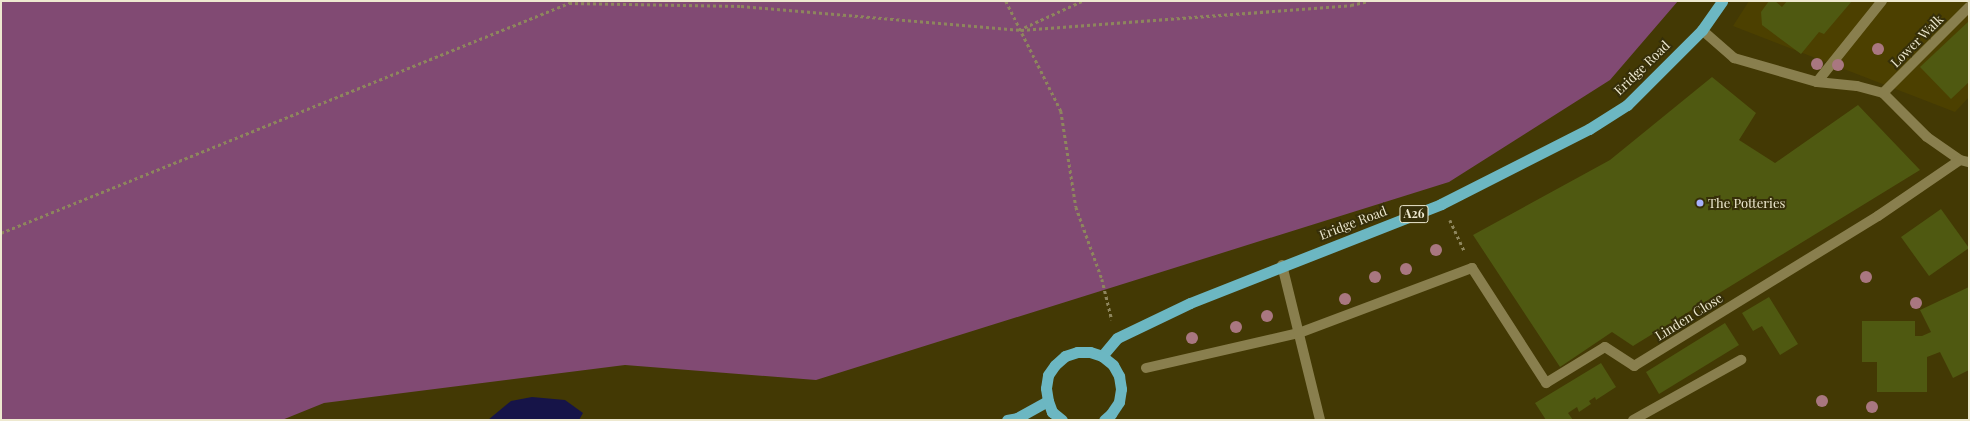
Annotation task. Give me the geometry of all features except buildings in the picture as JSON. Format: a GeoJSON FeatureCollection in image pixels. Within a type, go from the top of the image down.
{"type":"FeatureCollection","features":[{"type":"Feature","properties":{"kind":"highway","name":"A26"},"geometry":{"type":"LineString","coordinates":[[1702,30],[1722,1]]}},
{"type":"Feature","properties":{"kind":"highway","name":"Eridge Road"},"geometry":{"type":"LineString","coordinates":[[1102,356],[1117,338],[1190,303],[1282,265],[1441,204],[1590,128],[1627,105],[1702,30]]}},
{"type":"Feature","properties":{"kind":"highway"},"geometry":{"type":"LineString","coordinates":[[1062,420],[1052,412],[1048,401],[1046,388],[1048,376],[1060,360],[1077,352],[1090,352],[1102,356],[1113,365],[1121,389],[1119,402],[1110,418]]}},
{"type":"Feature","properties":{"kind":"highway"},"geometry":{"type":"LineString","coordinates":[[1007,420],[1017,418],[1048,401]]}},
{"type":"Feature","properties":{"kind":"street"},"geometry":{"type":"LineString","coordinates":[[1817,82],[1882,1]]}},
{"type":"Feature","properties":{"kind":"street","name":"Lower Walk"},"geometry":{"type":"LineString","coordinates":[[1883,93],[1969,6]]}},
{"type":"Feature","properties":{"kind":"street"},"geometry":{"type":"LineString","coordinates":[[1702,30],[1734,58],[1817,82],[1857,86],[1883,93],[1927,137],[1965,161]]}},
{"type":"Feature","properties":{"kind":"street","name":"Linden Close"},"geometry":{"type":"LineString","coordinates":[[1299,333],[1472,268],[1546,383],[1605,347],[1634,366],[1965,161]]}},
{"type":"Feature","properties":{"kind":"street"},"geometry":{"type":"LineString","coordinates":[[1282,265],[1320,420]]}},
{"type":"Feature","properties":{"kind":"street"},"geometry":{"type":"LineString","coordinates":[[1146,368],[1299,333]]}},
{"type":"Feature","properties":{"kind":"street"},"geometry":{"type":"LineString","coordinates":[[1633,420],[1741,360]]}},
{"type":"Feature","properties":{"kind":"path"},"geometry":{"type":"LineString","coordinates":[[1006,1],[1019,30],[1061,111],[1076,207],[1102,279],[1117,338]]}},
{"type":"Feature","properties":{"kind":"path"},"geometry":{"type":"LineString","coordinates":[[1019,30],[1082,1]]}},
{"type":"Feature","properties":{"kind":"path"},"geometry":{"type":"LineString","coordinates":[[1,233],[569,3],[741,6],[1019,30],[1351,5],[1368,1]]}},
{"type":"Feature","properties":{"kind":"shaded area"},"geometry":{"type":"Polygon","coordinates":[[[1,1],[1678,1],[1610,80],[1449,182],[816,380],[625,365],[324,403],[282,420],[1,420],[1,1]]]}},
{"type":"Feature","properties":{"kind":"shaded area"},"geometry":{"type":"Polygon","coordinates":[[[1749,1],[1969,1],[1969,97],[1955,112],[1733,26],[1749,1]]]}},
{"type":"Feature","properties":{"kind":"shaded area"},"geometry":{"type":"Polygon","coordinates":[[[532,397],[565,400],[583,413],[579,420],[488,420],[511,401],[532,397]]]}},
{"type":"Feature","properties":{"kind":"place","name":"The Potteries"},"geometry":{"type":"Point","coordinates":[1700,203]}}]}
